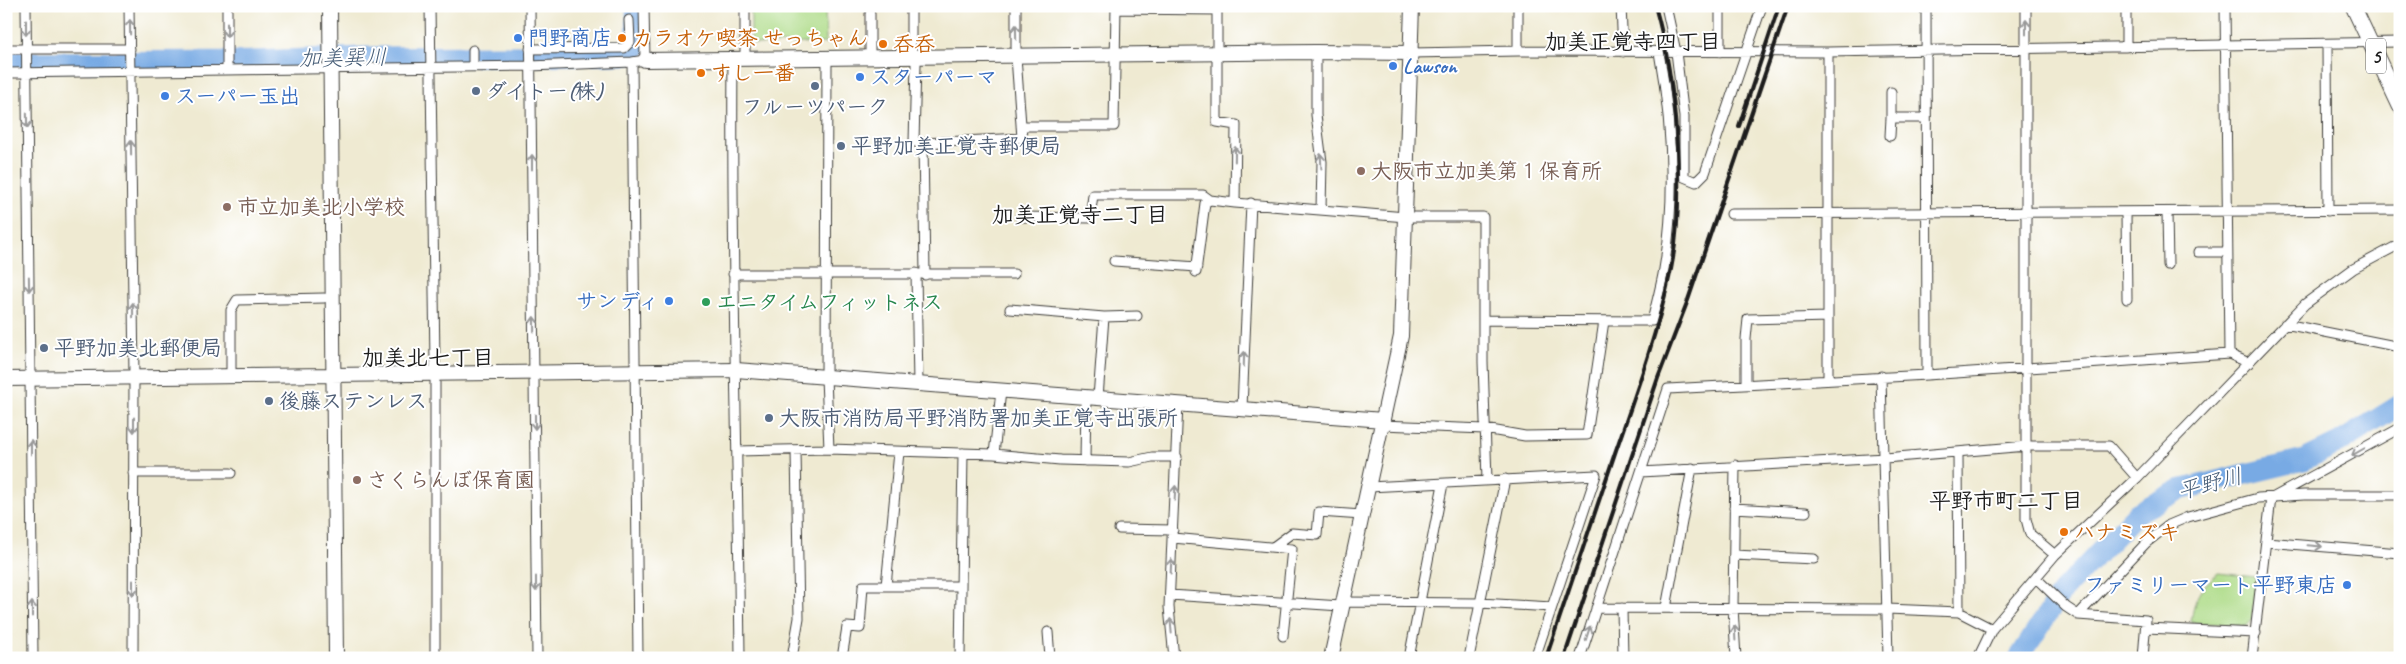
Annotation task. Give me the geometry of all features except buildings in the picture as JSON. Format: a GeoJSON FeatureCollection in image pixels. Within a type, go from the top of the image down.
{"type":"FeatureCollection","features":[{"type":"Feature","properties":{"kind":"main road","name":"5"},"geometry":{"type":"LineString","coordinates":[[2353,6],[2400,106]]}},
{"type":"Feature","properties":{"kind":"street"},"geometry":{"type":"LineString","coordinates":[[26,6],[32,658]]}},
{"type":"Feature","properties":{"kind":"street"},"geometry":{"type":"LineString","coordinates":[[130,6],[134,376],[133,658]]}},
{"type":"Feature","properties":{"kind":"street"},"geometry":{"type":"LineString","coordinates":[[227,6],[227,69]]}},
{"type":"Feature","properties":{"kind":"street"},"geometry":{"type":"LineString","coordinates":[[330,6],[336,658]]}},
{"type":"Feature","properties":{"kind":"street"},"geometry":{"type":"LineString","coordinates":[[430,6],[435,374],[435,658]]}},
{"type":"Feature","properties":{"kind":"street"},"geometry":{"type":"LineString","coordinates":[[530,6],[537,658]]}},
{"type":"Feature","properties":{"kind":"street"},"geometry":{"type":"LineString","coordinates":[[638,658],[635,372],[639,61],[644,6]]}},
{"type":"Feature","properties":{"kind":"street"},"geometry":{"type":"LineString","coordinates":[[740,658],[738,451],[733,274],[739,58],[745,6]]}},
{"type":"Feature","properties":{"kind":"street"},"geometry":{"type":"LineString","coordinates":[[911,6],[913,57],[916,64],[914,142],[923,143],[1022,138],[1016,57],[1016,6]]}},
{"type":"Feature","properties":{"kind":"street"},"geometry":{"type":"LineString","coordinates":[[1331,658],[1401,336],[1412,6]]}},
{"type":"Feature","properties":{"kind":"street"},"geometry":{"type":"LineString","coordinates":[[1518,6],[1518,51]]}},
{"type":"Feature","properties":{"kind":"street"},"geometry":{"type":"LineString","coordinates":[[1621,6],[1623,52]]}},
{"type":"Feature","properties":{"kind":"street"},"geometry":{"type":"LineString","coordinates":[[1666,6],[1676,52],[1684,117],[1684,177],[1696,182],[1705,173],[1762,6]]}},
{"type":"Feature","properties":{"kind":"street"},"geometry":{"type":"LineString","coordinates":[[1720,6],[1720,52]]}},
{"type":"Feature","properties":{"kind":"street"},"geometry":{"type":"LineString","coordinates":[[1926,6],[1927,375]]}},
{"type":"Feature","properties":{"kind":"street"},"geometry":{"type":"LineString","coordinates":[[2026,6],[2026,519],[2030,534],[2055,555]]}},
{"type":"Feature","properties":{"kind":"street"},"geometry":{"type":"LineString","coordinates":[[2126,6],[2126,47]]}},
{"type":"Feature","properties":{"kind":"street"},"geometry":{"type":"LineString","coordinates":[[2225,6],[2229,354]]}},
{"type":"Feature","properties":{"kind":"street"},"geometry":{"type":"LineString","coordinates":[[1021,126],[1114,126],[1116,8],[1217,8],[1217,122],[1236,125],[1235,203]]}},
{"type":"Feature","properties":{"kind":"street"},"geometry":{"type":"LineString","coordinates":[[870,14],[870,58]]}},
{"type":"Feature","properties":{"kind":"street"},"geometry":{"type":"LineString","coordinates":[[530,57],[617,55],[630,42],[629,20]]}},
{"type":"Feature","properties":{"kind":"street"},"geometry":{"type":"LineString","coordinates":[[6,72],[227,69],[331,62],[595,55],[617,55],[639,61],[739,58],[1016,57],[1316,52],[1926,51],[2400,42]]}},
{"type":"Feature","properties":{"kind":"street"},"geometry":{"type":"LineString","coordinates":[[2327,44],[2328,211]]}},
{"type":"Feature","properties":{"kind":"street"},"geometry":{"type":"LineString","coordinates":[[6,49],[26,52],[130,50]]}},
{"type":"Feature","properties":{"kind":"street"},"geometry":{"type":"LineString","coordinates":[[1316,52],[1316,115],[1322,162],[1321,210]]}},
{"type":"Feature","properties":{"kind":"street"},"geometry":{"type":"LineString","coordinates":[[1484,320],[1652,322],[1664,269],[1670,202],[1671,159],[1667,97],[1659,52]]}},
{"type":"Feature","properties":{"kind":"street"},"geometry":{"type":"LineString","coordinates":[[1828,52],[1828,378]]}},
{"type":"Feature","properties":{"kind":"street"},"geometry":{"type":"LineString","coordinates":[[827,58],[826,378],[829,448]]}},
{"type":"Feature","properties":{"kind":"street"},"geometry":{"type":"LineString","coordinates":[[1890,136],[1891,92]]}},
{"type":"Feature","properties":{"kind":"street"},"geometry":{"type":"LineString","coordinates":[[1891,118],[1926,118]]}},
{"type":"Feature","properties":{"kind":"street"},"geometry":{"type":"LineString","coordinates":[[918,384],[923,143]]}},
{"type":"Feature","properties":{"kind":"street"},"geometry":{"type":"LineString","coordinates":[[1020,217],[1090,218],[1093,195],[1203,195],[1210,200],[1235,203],[1406,217],[1484,217],[1487,480]]}},
{"type":"Feature","properties":{"kind":"street"},"geometry":{"type":"LineString","coordinates":[[1114,261],[1196,270],[1205,204],[1210,200]]}},
{"type":"Feature","properties":{"kind":"street"},"geometry":{"type":"LineString","coordinates":[[1242,408],[1251,204]]}},
{"type":"Feature","properties":{"kind":"street"},"geometry":{"type":"LineString","coordinates":[[1731,214],[1926,215],[2400,210]]}},
{"type":"Feature","properties":{"kind":"street"},"geometry":{"type":"LineString","coordinates":[[2126,213],[2126,299]]}},
{"type":"Feature","properties":{"kind":"street"},"geometry":{"type":"LineString","coordinates":[[2167,213],[2168,265]]}},
{"type":"Feature","properties":{"kind":"street"},"geometry":{"type":"LineString","coordinates":[[1978,658],[1992,629],[2038,581],[2055,555],[2137,478],[2305,304],[2353,269],[2400,244]]}},
{"type":"Feature","properties":{"kind":"street"},"geometry":{"type":"LineString","coordinates":[[2198,252],[2227,252]]}},
{"type":"Feature","properties":{"kind":"street"},"geometry":{"type":"LineString","coordinates":[[733,274],[1014,274]]}},
{"type":"Feature","properties":{"kind":"street"},"geometry":{"type":"LineString","coordinates":[[231,375],[231,310],[238,300],[324,298]]}},
{"type":"Feature","properties":{"kind":"street"},"geometry":{"type":"LineString","coordinates":[[1010,309],[1104,317],[1136,316]]}},
{"type":"Feature","properties":{"kind":"street"},"geometry":{"type":"LineString","coordinates":[[1085,460],[1104,317]]}},
{"type":"Feature","properties":{"kind":"street"},"geometry":{"type":"LineString","coordinates":[[1746,384],[1748,319],[1828,317]]}},
{"type":"Feature","properties":{"kind":"street"},"geometry":{"type":"LineString","coordinates":[[6,379],[736,370],[1242,408],[1382,422],[1485,429],[1525,436],[1588,435],[1604,321]]}},
{"type":"Feature","properties":{"kind":"street"},"geometry":{"type":"LineString","coordinates":[[2285,324],[2400,347]]}},
{"type":"Feature","properties":{"kind":"street"},"geometry":{"type":"LineString","coordinates":[[1580,658],[1668,389],[1828,378],[1927,375],[2229,354],[2248,363]]}},
{"type":"Feature","properties":{"kind":"street"},"geometry":{"type":"LineString","coordinates":[[1881,376],[1885,458],[1888,658]]}},
{"type":"Feature","properties":{"kind":"street"},"geometry":{"type":"LineString","coordinates":[[994,454],[1001,391]]}},
{"type":"Feature","properties":{"kind":"street"},"geometry":{"type":"LineString","coordinates":[[1174,658],[1170,595],[1178,404]]}},
{"type":"Feature","properties":{"kind":"street"},"geometry":{"type":"LineString","coordinates":[[2271,498],[2311,475],[2350,457],[2400,428]]}},
{"type":"Feature","properties":{"kind":"street"},"geometry":{"type":"LineString","coordinates":[[1641,472],[1734,465],[1885,458],[2027,446],[2109,446],[2137,478]]}},
{"type":"Feature","properties":{"kind":"street"},"geometry":{"type":"LineString","coordinates":[[738,451],[796,451],[829,448],[994,454],[1128,462],[1152,457],[1176,456]]}},
{"type":"Feature","properties":{"kind":"street"},"geometry":{"type":"LineString","coordinates":[[792,658],[799,618],[796,451]]}},
{"type":"Feature","properties":{"kind":"street"},"geometry":{"type":"LineString","coordinates":[[886,586],[900,452]]}},
{"type":"Feature","properties":{"kind":"street"},"geometry":{"type":"LineString","coordinates":[[1958,452],[1958,612]]}},
{"type":"Feature","properties":{"kind":"street"},"geometry":{"type":"LineString","coordinates":[[960,658],[963,453]]}},
{"type":"Feature","properties":{"kind":"street"},"geometry":{"type":"LineString","coordinates":[[1734,465],[1733,607],[1736,658]]}},
{"type":"Feature","properties":{"kind":"street"},"geometry":{"type":"LineString","coordinates":[[1666,608],[1692,468]]}},
{"type":"Feature","properties":{"kind":"street"},"geometry":{"type":"LineString","coordinates":[[133,473],[231,473]]}},
{"type":"Feature","properties":{"kind":"street"},"geometry":{"type":"LineString","coordinates":[[1369,487],[1596,475],[1535,658]]}},
{"type":"Feature","properties":{"kind":"street"},"geometry":{"type":"LineString","coordinates":[[1469,658],[1505,479]]}},
{"type":"Feature","properties":{"kind":"street"},"geometry":{"type":"LineString","coordinates":[[1409,658],[1444,484]]}},
{"type":"Feature","properties":{"kind":"street"},"geometry":{"type":"LineString","coordinates":[[2078,615],[2146,543],[2169,525],[2205,512],[2258,498],[2304,495],[2400,495]]}},
{"type":"Feature","properties":{"kind":"street"},"geometry":{"type":"LineString","coordinates":[[2252,658],[2271,498]]}},
{"type":"Feature","properties":{"kind":"street"},"geometry":{"type":"LineString","coordinates":[[1734,508],[1806,512]]}},
{"type":"Feature","properties":{"kind":"street"},"geometry":{"type":"LineString","coordinates":[[1273,547],[1292,534],[1317,535],[1319,512],[1362,515]]}},
{"type":"Feature","properties":{"kind":"street"},"geometry":{"type":"LineString","coordinates":[[1119,529],[1292,549],[1283,636]]}},
{"type":"Feature","properties":{"kind":"street"},"geometry":{"type":"LineString","coordinates":[[2266,542],[2400,553]]}},
{"type":"Feature","properties":{"kind":"street"},"geometry":{"type":"LineString","coordinates":[[1734,555],[1814,559]]}},
{"type":"Feature","properties":{"kind":"street"},"geometry":{"type":"LineString","coordinates":[[2038,581],[2066,608],[2078,615],[2146,620],[2143,658]]}},
{"type":"Feature","properties":{"kind":"street"},"geometry":{"type":"LineString","coordinates":[[842,658],[847,627],[860,628],[862,586],[961,586]]}},
{"type":"Feature","properties":{"kind":"street"},"geometry":{"type":"LineString","coordinates":[[1170,595],[1342,604],[1420,602],[1552,606]]}},
{"type":"Feature","properties":{"kind":"street"},"geometry":{"type":"LineString","coordinates":[[1596,608],[1733,607],[1958,612],[1992,629]]}},
{"type":"Feature","properties":{"kind":"street"},"geometry":{"type":"LineString","coordinates":[[1622,608],[1623,658]]}},
{"type":"Feature","properties":{"kind":"street"},"geometry":{"type":"LineString","coordinates":[[2146,628],[2256,633]]}},
{"type":"Feature","properties":{"kind":"street"},"geometry":{"type":"LineString","coordinates":[[1048,632],[1050,658]]}},
{"type":"Feature","properties":{"kind":"green space"},"geometry":{"type":"Polygon","coordinates":[[[751,6],[825,6],[826,43],[754,44],[751,40],[751,6]]]}},
{"type":"Feature","properties":{"kind":"green space"},"geometry":{"type":"Polygon","coordinates":[[[2218,573],[2256,577],[2252,620],[2247,626],[2191,622],[2198,594],[2218,573]]]}},
{"type":"Feature","properties":{"kind":"waterway","name":"加美巽川"},"geometry":{"type":"LineString","coordinates":[[6,62],[251,61],[364,57],[629,55],[637,47],[636,6]]}},
{"type":"Feature","properties":{"kind":"waterway","name":"平野川"},"geometry":{"type":"LineString","coordinates":[[2019,658],[2063,590],[2137,513],[2179,490],[2304,460],[2339,443],[2400,405]]}},
{"type":"Feature","properties":{"kind":"railway"},"geometry":{"type":"LineString","coordinates":[[1546,658],[1646,360],[1660,315],[1671,269],[1678,207],[1676,137],[1668,67],[1655,6]]}},
{"type":"Feature","properties":{"kind":"railway"},"geometry":{"type":"LineString","coordinates":[[1739,126],[1779,6]]}},
{"type":"Feature","properties":{"kind":"railway"},"geometry":{"type":"LineString","coordinates":[[1564,658],[1658,378],[1688,300],[1788,6]]}},
{"type":"Feature","properties":{"kind":"place","name":"門野商店"},"geometry":{"type":"Point","coordinates":[518,38]}},
{"type":"Feature","properties":{"kind":"place","name":"カラオケ喫茶 せっちゃん"},"geometry":{"type":"Point","coordinates":[622,38]}},
{"type":"Feature","properties":{"kind":"place","name":"呑呑"},"geometry":{"type":"Point","coordinates":[883,44]}},
{"type":"Feature","properties":{"kind":"place","name":"Lawson"},"geometry":{"type":"Point","coordinates":[1393,66]}},
{"type":"Feature","properties":{"kind":"place","name":"すし一番"},"geometry":{"type":"Point","coordinates":[701,73]}},
{"type":"Feature","properties":{"kind":"place","name":"スターパーマ"},"geometry":{"type":"Point","coordinates":[860,77]}},
{"type":"Feature","properties":{"kind":"place","name":"フルーツパーク"},"geometry":{"type":"Point","coordinates":[815,86]}},
{"type":"Feature","properties":{"kind":"place","name":"ダイトー(株)"},"geometry":{"type":"Point","coordinates":[476,91]}},
{"type":"Feature","properties":{"kind":"place","name":"スーパー玉出"},"geometry":{"type":"Point","coordinates":[165,96]}},
{"type":"Feature","properties":{"kind":"place","name":"平野加美正覚寺郵便局"},"geometry":{"type":"Point","coordinates":[841,146]}},
{"type":"Feature","properties":{"kind":"place","name":"大阪市立加美第１保育所"},"geometry":{"type":"Point","coordinates":[1361,171]}},
{"type":"Feature","properties":{"kind":"place","name":"市立加美北小学校"},"geometry":{"type":"Point","coordinates":[227,207]}},
{"type":"Feature","properties":{"kind":"place","name":"サンディ"},"geometry":{"type":"Point","coordinates":[669,301]}},
{"type":"Feature","properties":{"kind":"place","name":"エニタイムフィットネス"},"geometry":{"type":"Point","coordinates":[706,302]}},
{"type":"Feature","properties":{"kind":"place","name":"平野加美北郵便局"},"geometry":{"type":"Point","coordinates":[44,348]}},
{"type":"Feature","properties":{"kind":"place","name":"後藤ステンレス"},"geometry":{"type":"Point","coordinates":[269,401]}},
{"type":"Feature","properties":{"kind":"place","name":"大阪市消防局平野消防署加美正覚寺出張所"},"geometry":{"type":"Point","coordinates":[769,418]}},
{"type":"Feature","properties":{"kind":"place","name":"さくらんぼ保育園"},"geometry":{"type":"Point","coordinates":[357,480]}},
{"type":"Feature","properties":{"kind":"place","name":"ハナミズキ"},"geometry":{"type":"Point","coordinates":[2064,532]}},
{"type":"Feature","properties":{"kind":"place","name":"ファミリーマート平野東店"},"geometry":{"type":"Point","coordinates":[2347,585]}},
{"type":"Feature","properties":{"kind":"district","name":"加美正覚寺四丁目"},"geometry":{"type":"Point","coordinates":[1633,42]}},
{"type":"Feature","properties":{"kind":"district","name":"加美正覚寺二丁目"},"geometry":{"type":"Point","coordinates":[1080,215]}},
{"type":"Feature","properties":{"kind":"district","name":"加美北七丁目"},"geometry":{"type":"Point","coordinates":[428,358]}},
{"type":"Feature","properties":{"kind":"district","name":"平野市町二丁目"},"geometry":{"type":"Point","coordinates":[2006,501]}}]}
